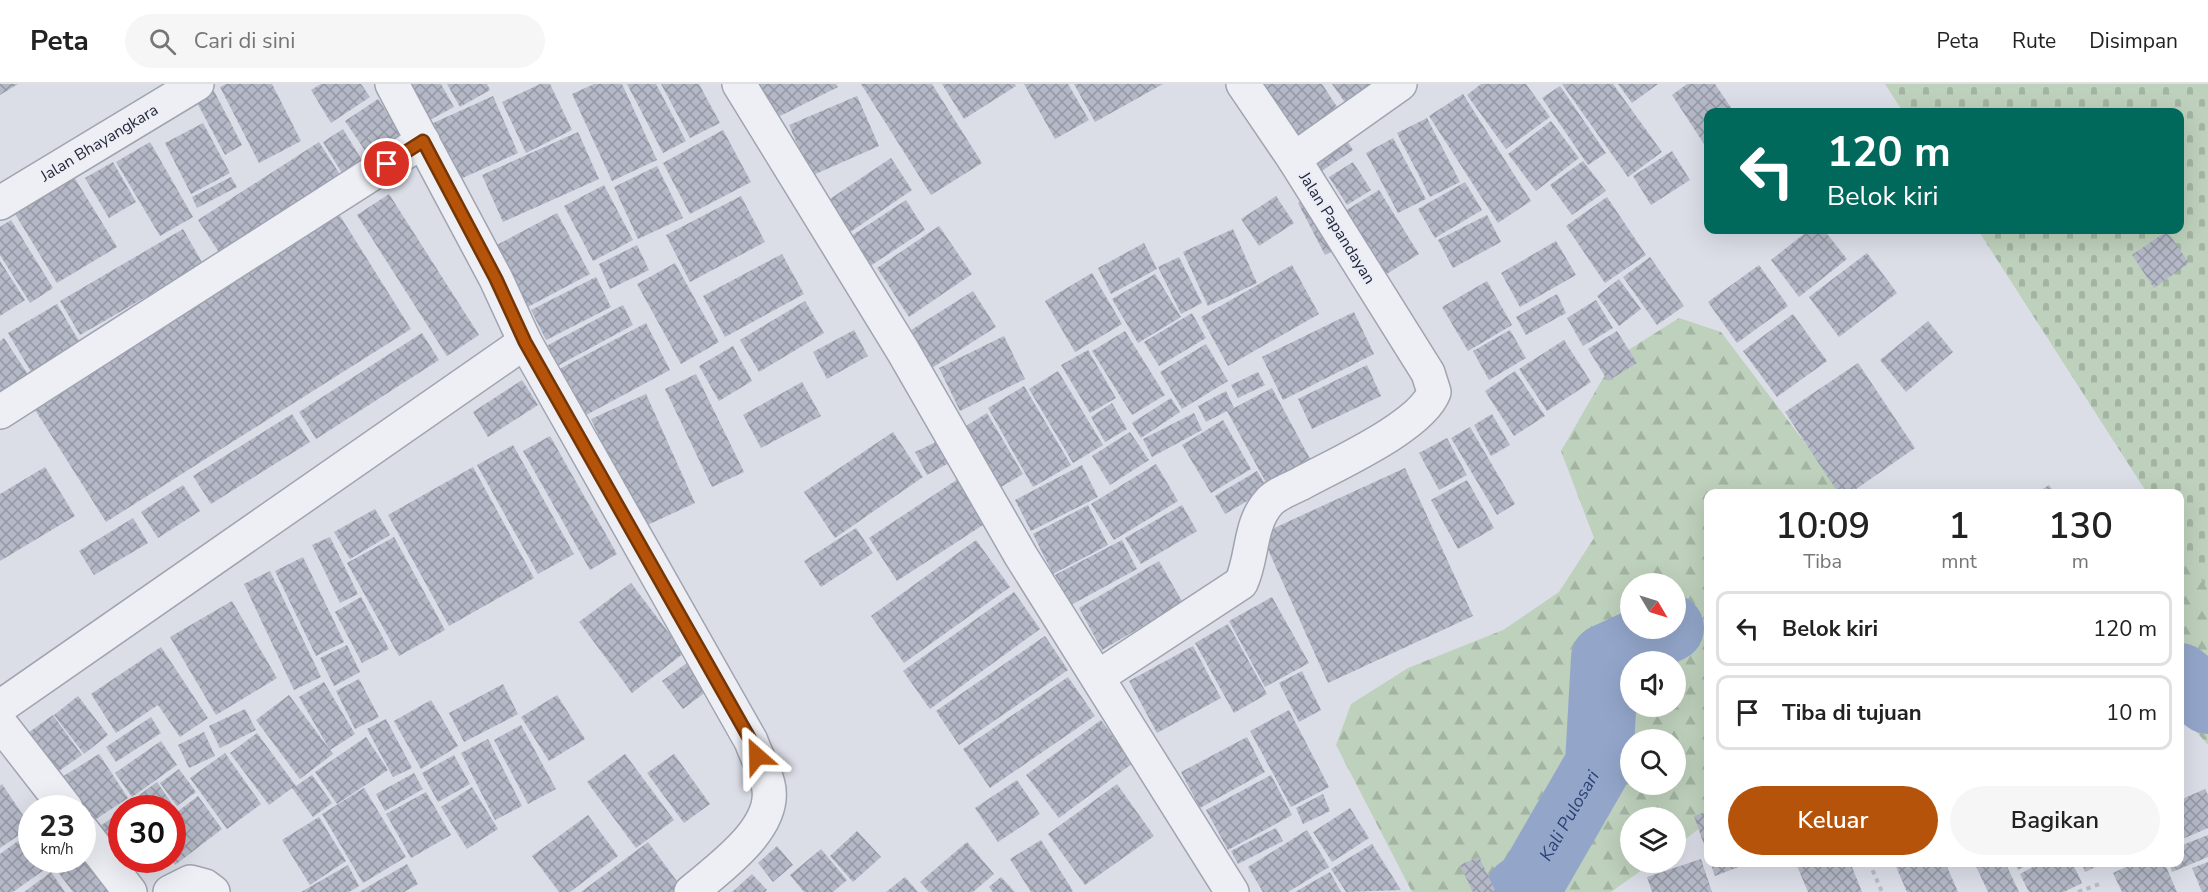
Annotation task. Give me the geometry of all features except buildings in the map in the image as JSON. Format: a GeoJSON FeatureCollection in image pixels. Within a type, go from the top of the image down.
{"type":"FeatureCollection","features":[{"type":"Feature","properties":{"kind":"street","name":"Jalan Bhayangkara"},"geometry":{"type":"LineString","coordinates":[[0,203],[197,84]]}},
{"type":"Feature","properties":{"kind":"street"},"geometry":{"type":"LineString","coordinates":[[392,84],[496,279],[525,342],[751,741],[769,786],[764,821],[741,849],[691,892]]}},
{"type":"Feature","properties":{"kind":"street"},"geometry":{"type":"LineString","coordinates":[[739,84],[903,351],[1021,556],[1232,892]]}},
{"type":"Feature","properties":{"kind":"street","name":"Jalan Papandayan"},"geometry":{"type":"LineString","coordinates":[[1098,677],[1241,584],[1246,573],[1256,526],[1270,501],[1403,426],[1424,409],[1434,392],[1428,373],[1294,159],[1243,84]]}},
{"type":"Feature","properties":{"kind":"street"},"geometry":{"type":"LineString","coordinates":[[1294,159],[1400,84]]}},
{"type":"Feature","properties":{"kind":"street"},"geometry":{"type":"LineString","coordinates":[[0,412],[423,141]]}},
{"type":"Feature","properties":{"kind":"street"},"geometry":{"type":"LineString","coordinates":[[0,707],[525,342]]}},
{"type":"Feature","properties":{"kind":"street"},"geometry":{"type":"LineString","coordinates":[[0,723],[56,795]]}},
{"type":"Feature","properties":{"kind":"street"},"geometry":{"type":"LineString","coordinates":[[96,848],[130,892]]}},
{"type":"Feature","properties":{"kind":"street"},"geometry":{"type":"LineString","coordinates":[[170,892],[190,882],[205,886],[213,892]]}},
{"type":"Feature","properties":{"kind":"path"},"geometry":{"type":"LineString","coordinates":[[1871,867],[1882,892]]}},
{"type":"Feature","properties":{"kind":"path"},"geometry":{"type":"LineString","coordinates":[[2078,892],[2102,883]]}},
{"type":"Feature","properties":{"kind":"green space"},"geometry":{"type":"Polygon","coordinates":[[[1885,84],[2208,84],[2208,590],[2184,551],[2184,489],[2144,489],[1981,234],[2184,234],[2184,108],[1900,108],[1885,84]]]}},
{"type":"Feature","properties":{"kind":"green space"},"geometry":{"type":"Polygon","coordinates":[[[1679,318],[1721,332],[1840,489],[1704,489],[1704,825],[1686,838],[1686,807],[1620,807],[1620,873],[1638,873],[1611,892],[1412,892],[1336,745],[1351,704],[1408,668],[1503,630],[1559,592],[1594,538],[1561,451],[1614,359],[1679,318]]]}},
{"type":"Feature","properties":{"kind":"green space"},"geometry":{"type":"Polygon","coordinates":[[[2208,470],[2208,745],[2184,718],[2184,489],[2168,489],[2208,470]]]}},
{"type":"Feature","properties":{"kind":"waterway","name":"Kali Pulosari"},"geometry":{"type":"LineString","coordinates":[[1518,892],[1531,882],[1599,764],[1605,658],[1646,639]]}},
{"type":"Feature","properties":{"kind":"waterway","name":"Kali Pulosari"},"geometry":{"type":"LineString","coordinates":[[2184,680],[2208,700]]}},
{"type":"Feature","properties":{"kind":"route"},"geometry":{"type":"LineString","coordinates":[[387,164],[423,141],[496,279],[525,342],[751,741],[757,756]]}}]}
